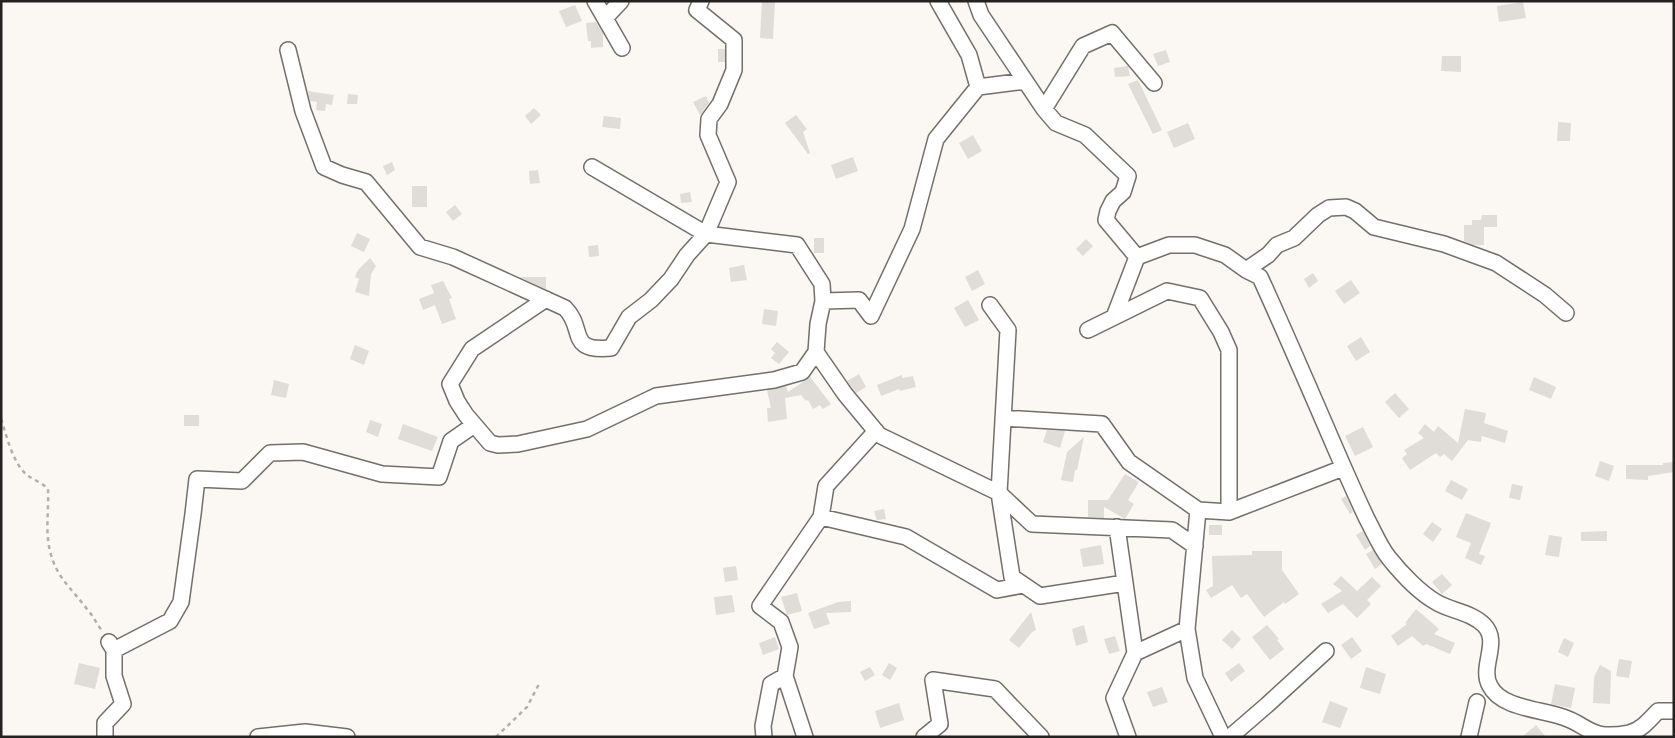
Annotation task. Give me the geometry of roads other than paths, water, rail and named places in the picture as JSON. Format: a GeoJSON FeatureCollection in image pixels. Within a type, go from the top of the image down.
{"type":"FeatureCollection","features":[{"type":"Feature","properties":{"kind":"street"},"geometry":{"type":"LineString","coordinates":[[595,1],[622,48]]}},
{"type":"Feature","properties":{"kind":"street"},"geometry":{"type":"LineString","coordinates":[[605,18],[621,1]]}},
{"type":"Feature","properties":{"kind":"street"},"geometry":{"type":"LineString","coordinates":[[288,50],[303,111],[324,167],[366,182],[420,247],[453,257],[565,308],[571,314],[579,340],[584,345],[592,348],[612,348],[629,317],[651,300],[671,279],[706,234],[728,182],[708,135],[709,118],[720,104],[734,70],[734,40],[697,10],[700,1]]}},
{"type":"Feature","properties":{"kind":"street"},"geometry":{"type":"LineString","coordinates":[[938,1],[969,55],[978,87]]}},
{"type":"Feature","properties":{"kind":"street"},"geometry":{"type":"LineString","coordinates":[[976,1],[981,14],[1044,109],[1056,123],[1086,135],[1128,176],[1123,192],[1113,201],[1106,220],[1137,257]]}},
{"type":"Feature","properties":{"kind":"street"},"geometry":{"type":"LineString","coordinates":[[1044,109],[1083,46],[1112,33],[1154,83]]}},
{"type":"Feature","properties":{"kind":"street"},"geometry":{"type":"LineString","coordinates":[[823,301],[859,300],[871,316],[912,229],[936,139],[978,87],[1025,81]]}},
{"type":"Feature","properties":{"kind":"street"},"geometry":{"type":"LineString","coordinates":[[546,300],[472,349],[450,384],[456,401],[490,443],[498,445],[518,444],[588,429],[656,396],[774,380],[802,372],[816,352],[818,324],[823,301],[822,284],[797,245],[706,234],[592,167]]}},
{"type":"Feature","properties":{"kind":"street"},"geometry":{"type":"LineString","coordinates":[[1246,270],[1268,255],[1278,245],[1294,238],[1318,215],[1329,208],[1346,207],[1355,211],[1374,227],[1444,244],[1496,263],[1546,295],[1566,313]]}},
{"type":"Feature","properties":{"kind":"street"},"geometry":{"type":"LineString","coordinates":[[1114,316],[1137,257],[1169,245],[1195,245],[1225,256],[1260,277],[1373,531],[1389,558],[1421,591],[1437,603],[1479,621],[1490,633],[1491,642],[1486,676],[1490,687],[1500,698],[1511,703],[1569,719],[1585,729],[1600,734],[1631,732],[1644,726],[1658,711],[1674,711]]}},
{"type":"Feature","properties":{"kind":"street"},"geometry":{"type":"LineString","coordinates":[[1088,330],[1167,291],[1200,298],[1221,332],[1229,350],[1229,512]]}},
{"type":"Feature","properties":{"kind":"street"},"geometry":{"type":"LineString","coordinates":[[990,304],[1008,330],[999,493],[1012,576],[1040,596],[1125,583]]}},
{"type":"Feature","properties":{"kind":"street"},"geometry":{"type":"LineString","coordinates":[[816,352],[845,394],[879,435],[999,493],[1032,524],[1172,530],[1195,546]]}},
{"type":"Feature","properties":{"kind":"street"},"geometry":{"type":"LineString","coordinates":[[1003,418],[1102,424],[1129,462],[1198,510],[1229,512],[1344,468]]}},
{"type":"Feature","properties":{"kind":"street"},"geometry":{"type":"LineString","coordinates":[[105,737],[105,723],[123,704],[114,676],[111,645],[170,621],[180,602],[194,514],[197,479],[242,481],[270,453],[303,452],[382,474],[439,476],[451,441],[474,425]]}},
{"type":"Feature","properties":{"kind":"street"},"geometry":{"type":"LineString","coordinates":[[805,737],[785,676],[790,647],[781,622],[760,606],[821,517],[826,486],[876,431]]}},
{"type":"Feature","properties":{"kind":"street"},"geometry":{"type":"LineString","coordinates":[[1198,510],[1187,629],[1195,678],[1223,737]]}},
{"type":"Feature","properties":{"kind":"street"},"geometry":{"type":"LineString","coordinates":[[821,517],[906,537],[997,590],[1023,585]]}},
{"type":"Feature","properties":{"kind":"street"},"geometry":{"type":"LineString","coordinates":[[1117,528],[1135,653],[1114,698],[1128,737]]}},
{"type":"Feature","properties":{"kind":"street"},"geometry":{"type":"LineString","coordinates":[[1135,653],[1187,629]]}},
{"type":"Feature","properties":{"kind":"street"},"geometry":{"type":"LineString","coordinates":[[1230,737],[1326,651]]}},
{"type":"Feature","properties":{"kind":"street"},"geometry":{"type":"LineString","coordinates":[[764,737],[771,684],[785,676]]}},
{"type":"Feature","properties":{"kind":"street"},"geometry":{"type":"LineString","coordinates":[[924,737],[940,724],[933,680],[995,689],[1041,737]]}},
{"type":"Feature","properties":{"kind":"street"},"geometry":{"type":"LineString","coordinates":[[1469,737],[1477,702]]}},
{"type":"Feature","properties":{"kind":"street"},"geometry":{"type":"LineString","coordinates":[[258,737],[305,732],[347,737]]}}]}
